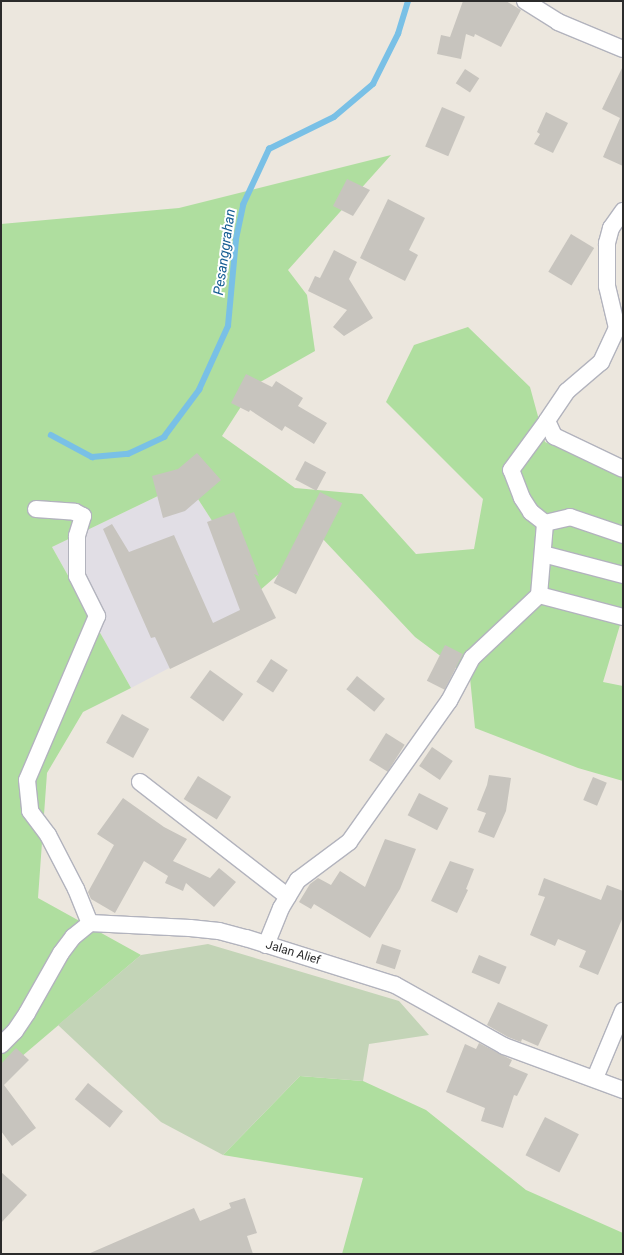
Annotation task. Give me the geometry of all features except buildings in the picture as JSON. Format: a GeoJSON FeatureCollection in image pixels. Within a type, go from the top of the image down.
{"type":"FeatureCollection","features":[{"type":"Feature","properties":{"kind":"street"},"geometry":{"type":"LineString","coordinates":[[525,1],[558,22],[623,49]]}},
{"type":"Feature","properties":{"kind":"street"},"geometry":{"type":"LineString","coordinates":[[545,523],[531,512],[522,498],[511,470],[567,391],[601,362],[617,328],[607,286],[607,243],[608,236],[623,211]]}},
{"type":"Feature","properties":{"kind":"street"},"geometry":{"type":"LineString","coordinates":[[547,420],[554,436],[623,469]]}},
{"type":"Feature","properties":{"kind":"street"},"geometry":{"type":"LineString","coordinates":[[1,1045],[19,1025],[73,937],[90,923],[76,889],[48,835],[30,812],[27,780],[97,616],[88,594],[77,576],[77,536],[83,516],[76,512],[36,509]]}},
{"type":"Feature","properties":{"kind":"street"},"geometry":{"type":"LineString","coordinates":[[545,523],[570,517],[623,535]]}},
{"type":"Feature","properties":{"kind":"street"},"geometry":{"type":"LineString","coordinates":[[266,945],[298,880],[349,842],[449,701],[472,658],[539,595],[545,523]]}},
{"type":"Feature","properties":{"kind":"street"},"geometry":{"type":"LineString","coordinates":[[543,554],[623,575]]}},
{"type":"Feature","properties":{"kind":"street"},"geometry":{"type":"LineString","coordinates":[[539,595],[623,617]]}},
{"type":"Feature","properties":{"kind":"street"},"geometry":{"type":"LineString","coordinates":[[140,782],[288,897]]}},
{"type":"Feature","properties":{"kind":"street","name":"Jalan Alief"},"geometry":{"type":"LineString","coordinates":[[90,923],[219,931],[395,985],[504,1046],[623,1090]]}},
{"type":"Feature","properties":{"kind":"street"},"geometry":{"type":"LineString","coordinates":[[594,1078],[623,1011]]}},
{"type":"Feature","properties":{"kind":"shaded area"},"geometry":{"type":"Polygon","coordinates":[[[187,482],[258,592],[253,624],[131,688],[52,547],[187,482]]]}},
{"type":"Feature","properties":{"kind":"green space"},"geometry":{"type":"Polygon","coordinates":[[[391,155],[288,270],[307,295],[315,351],[255,385],[222,436],[295,488],[362,494],[416,554],[474,549],[483,499],[386,402],[414,345],[468,327],[530,387],[545,442],[623,475],[623,615],[603,682],[623,686],[623,781],[578,768],[475,728],[470,678],[415,637],[321,537],[258,592],[187,482],[52,547],[131,688],[83,712],[47,773],[38,898],[141,955],[1,1074],[1,224],[179,208],[391,155]]]}},
{"type":"Feature","properties":{"kind":"green space"},"geometry":{"type":"Polygon","coordinates":[[[208,944],[399,1001],[429,1035],[369,1044],[363,1081],[300,1076],[223,1155],[161,1122],[58,1025],[141,955],[208,944]]]}},
{"type":"Feature","properties":{"kind":"green space"},"geometry":{"type":"Polygon","coordinates":[[[300,1076],[363,1081],[426,1110],[526,1190],[623,1233],[623,1254],[342,1254],[363,1178],[223,1155],[300,1076]]]}},
{"type":"Feature","properties":{"kind":"waterway","name":"Pesanggrahan"},"geometry":{"type":"LineString","coordinates":[[51,435],[92,457],[128,454],[164,437],[199,390],[228,326],[236,239],[243,205],[269,149],[334,117],[373,84],[398,34],[408,1]]}}]}
